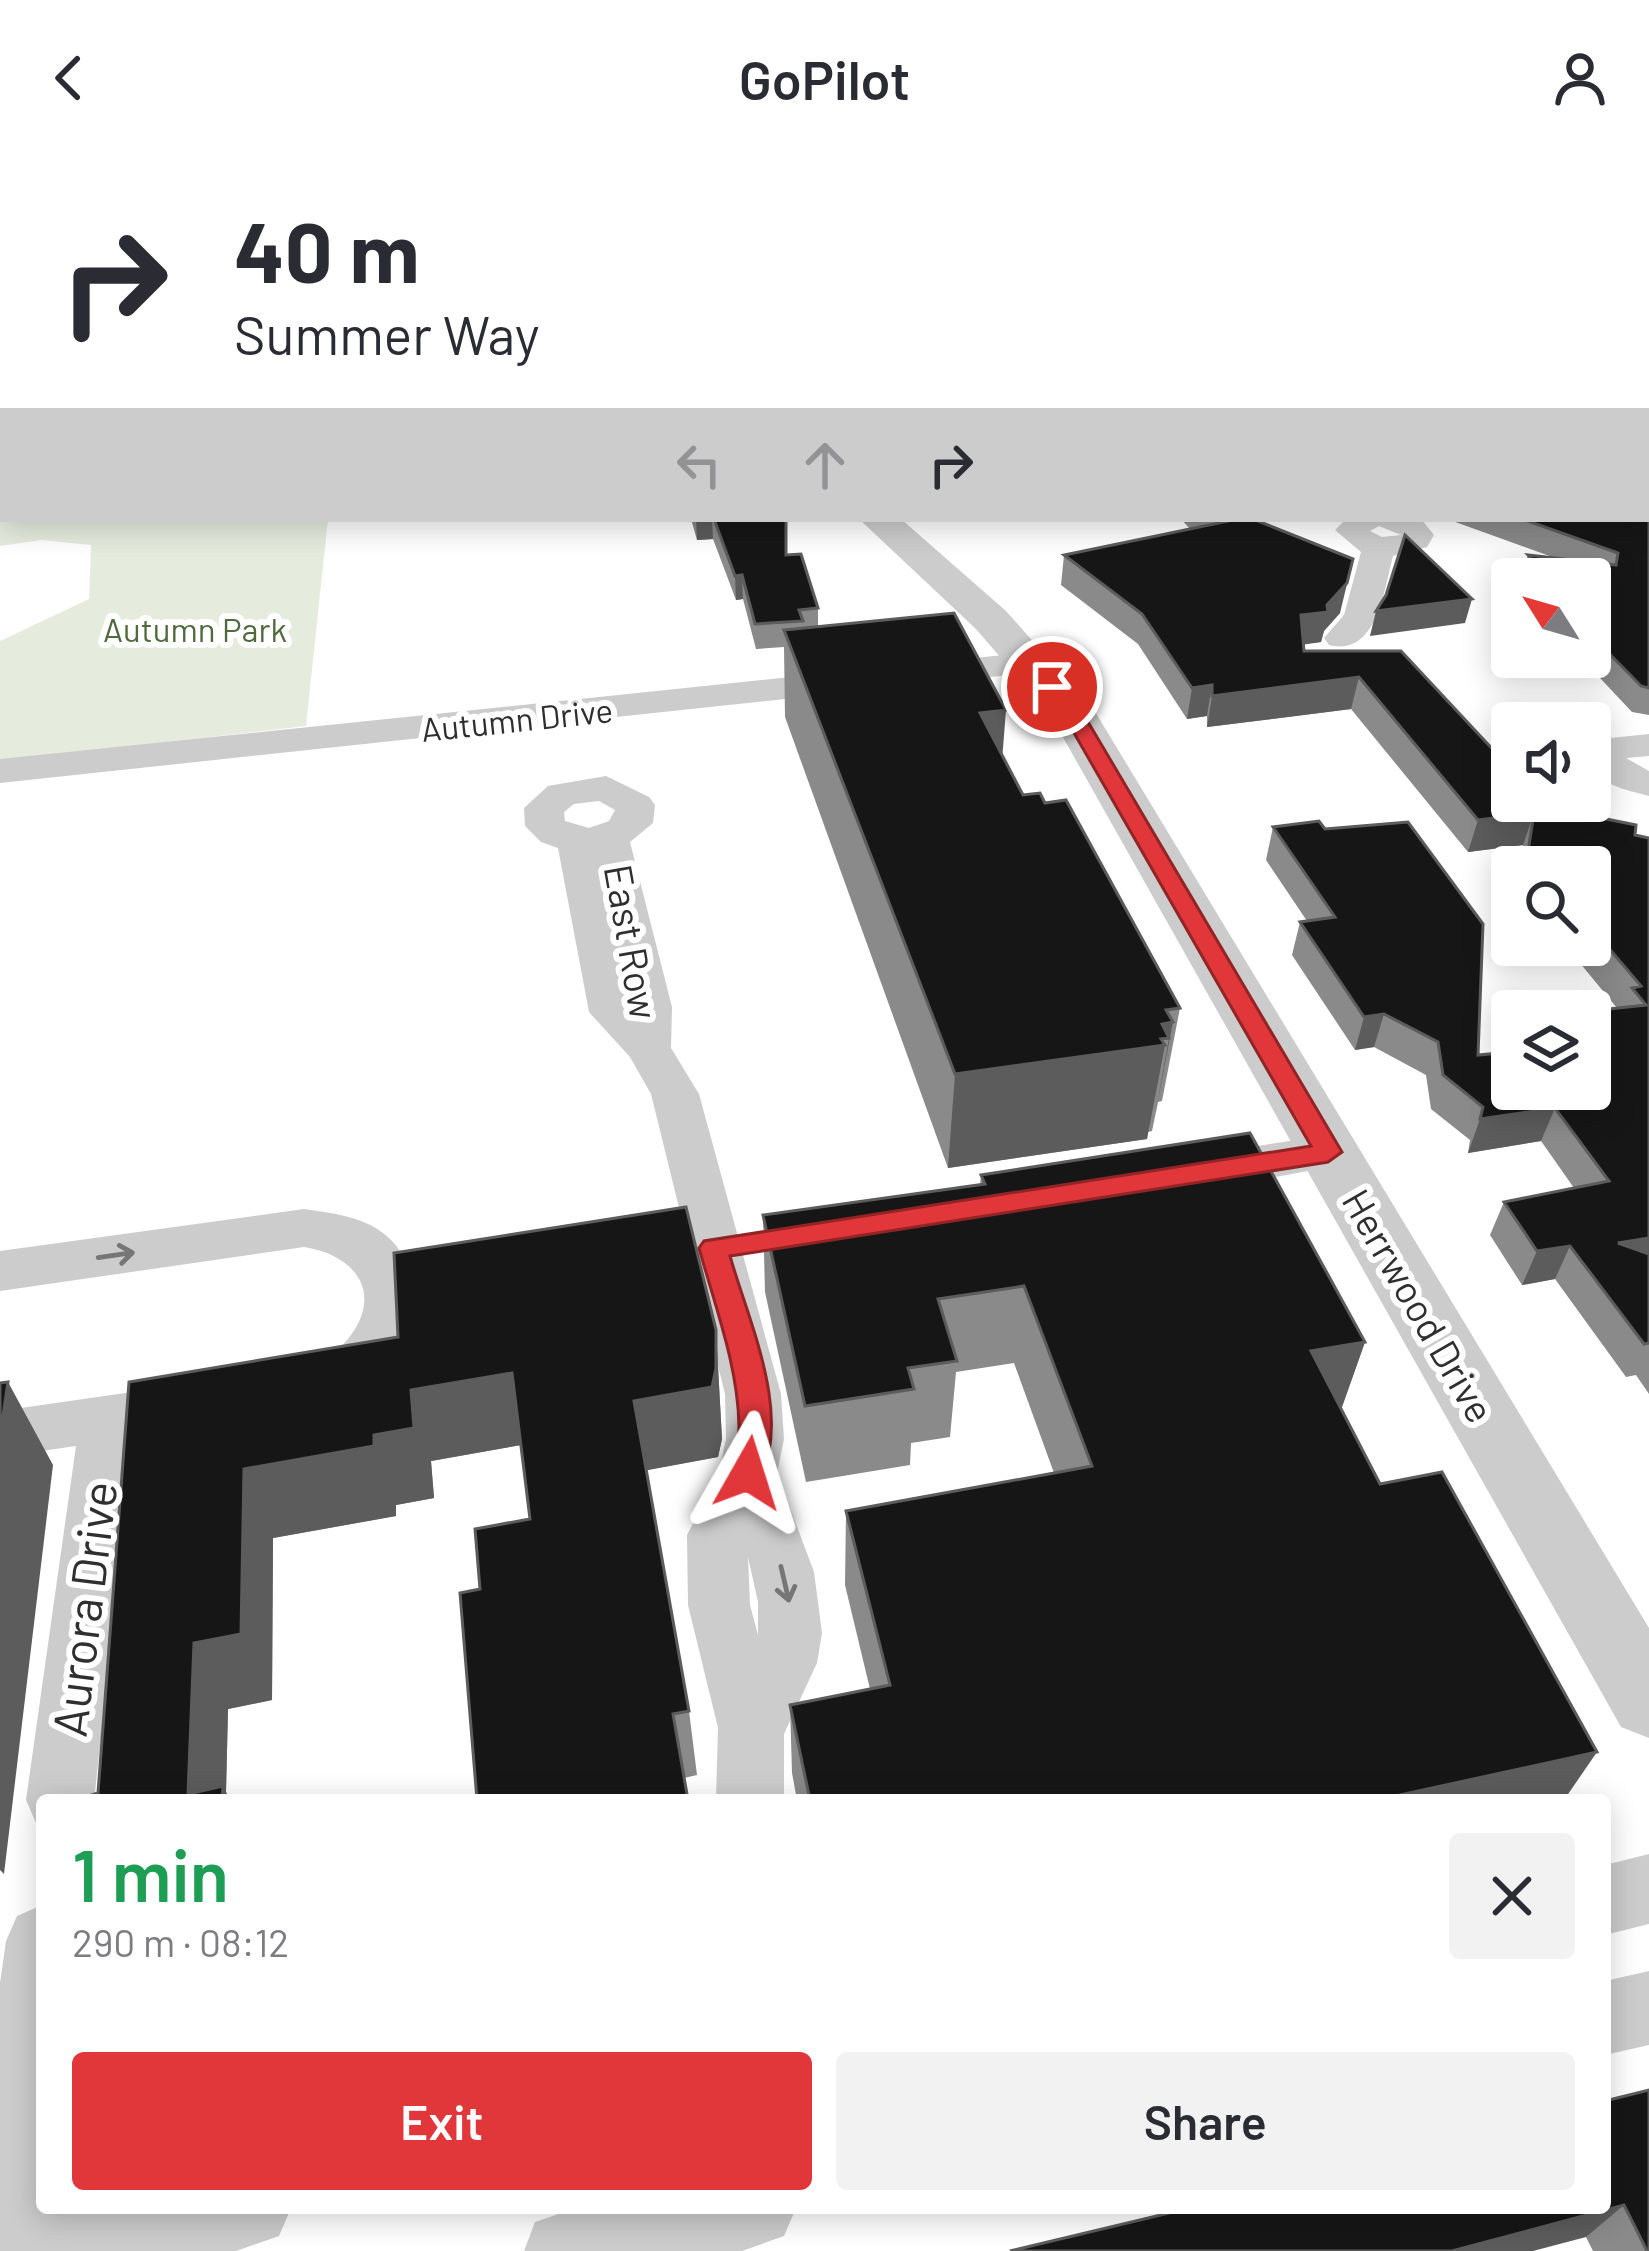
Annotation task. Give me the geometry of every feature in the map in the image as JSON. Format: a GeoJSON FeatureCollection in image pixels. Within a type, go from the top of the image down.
{"type":"FeatureCollection","features":[{"type":"Feature","properties":{"kind":"street","name":"Herrwood Drive"},"geometry":{"type":"LineString","coordinates":[[881,522],[1034,663],[1071,710],[1649,1701]]}},
{"type":"Feature","properties":{"kind":"street"},"geometry":{"type":"LineString","coordinates":[[1341,638],[1360,618],[1378,528]]}},
{"type":"Feature","properties":{"kind":"street","name":"Autumn Drive"},"geometry":{"type":"LineString","coordinates":[[0,771],[1034,663]]}},
{"type":"Feature","properties":{"kind":"street"},"geometry":{"type":"LineString","coordinates":[[1649,745],[1614,747],[1606,759],[1618,773],[1649,784]]}},
{"type":"Feature","properties":{"kind":"street","name":"East Row"},"geometry":{"type":"LineString","coordinates":[[594,838],[612,1012],[648,1048],[675,1094],[754,1394],[755,1439],[748,1473],[779,1557],[791,1613],[791,1647],[778,1693],[751,1728],[750,1794]]}},
{"type":"Feature","properties":{"kind":"street"},"geometry":{"type":"LineString","coordinates":[[1163,1178],[1328,1152]]}},
{"type":"Feature","properties":{"kind":"street"},"geometry":{"type":"LineString","coordinates":[[0,1271],[328,1228],[346,1232],[377,1253],[412,1290],[360,1369],[334,1384],[0,1434]]}},
{"type":"Feature","properties":{"kind":"street","name":"Aurora Drive"},"geometry":{"type":"LineString","coordinates":[[61,1794],[110,1418]]}},
{"type":"Feature","properties":{"kind":"street"},"geometry":{"type":"LineString","coordinates":[[1611,1898],[1649,1889]]}},
{"type":"Feature","properties":{"kind":"street"},"geometry":{"type":"LineString","coordinates":[[2,2251],[36,1988]]}},
{"type":"Feature","properties":{"kind":"street"},"geometry":{"type":"LineString","coordinates":[[1611,2017],[1649,2008]]}},
{"type":"Feature","properties":{"kind":"street"},"geometry":{"type":"LineString","coordinates":[[50,2251],[223,2214]]}},
{"type":"Feature","properties":{"kind":"street"},"geometry":{"type":"LineString","coordinates":[[564,2251],[729,2214]]}},
{"type":"Feature","properties":{"kind":"green space","name":"Autumn Park"},"geometry":{"type":"Polygon","coordinates":[[[0,522],[328,522],[306,726],[0,761],[0,641],[89,599],[91,545],[41,540],[0,546],[0,522]]]}},
{"type":"Feature","properties":{"kind":"building"},"geometry":{"type":"Polygon","coordinates":[[[715,522],[786,522],[786,555],[801,554],[818,608],[799,610],[803,621],[755,624],[742,575],[735,576],[715,522]]]}},
{"type":"Feature","properties":{"kind":"building"},"geometry":{"type":"Polygon","coordinates":[[[1224,522],[1260,522],[1353,559],[1347,583],[1327,605],[1328,612],[1301,615],[1304,651],[1401,651],[1491,747],[1491,818],[1478,820],[1359,677],[1212,696],[1212,685],[1192,688],[1142,614],[1064,555],[1224,522]]]}},
{"type":"Feature","properties":{"kind":"building"},"geometry":{"type":"Polygon","coordinates":[[[1530,522],[1649,522],[1649,688],[1641,686],[1611,655],[1611,564],[1616,565],[1618,553],[1530,522]]]}},
{"type":"Feature","properties":{"kind":"building"},"geometry":{"type":"Polygon","coordinates":[[[1405,535],[1472,599],[1376,611],[1386,595],[1405,535]]]}},
{"type":"Feature","properties":{"kind":"building"},"geometry":{"type":"Polygon","coordinates":[[[954,613],[1006,710],[980,713],[1023,795],[1040,793],[1045,803],[1066,800],[1180,1008],[1166,1010],[1173,1022],[1162,1024],[1169,1038],[1161,1039],[1165,1045],[955,1074],[784,630],[954,613]]]}},
{"type":"Feature","properties":{"kind":"building"},"geometry":{"type":"Polygon","coordinates":[[[1611,820],[1636,825],[1635,835],[1649,838],[1649,1238],[1618,1243],[1649,1254],[1649,1343],[1644,1344],[1570,1246],[1537,1251],[1504,1202],[1609,1181],[1556,1110],[1611,1110],[1611,1009],[1646,1005],[1632,988],[1641,986],[1611,951],[1611,846],[1529,846],[1533,822],[1611,820]]]}},
{"type":"Feature","properties":{"kind":"building"},"geometry":{"type":"Polygon","coordinates":[[[1319,821],[1325,829],[1408,822],[1483,924],[1478,1055],[1491,1054],[1491,1110],[1541,1110],[1480,1119],[1483,1107],[1443,1075],[1438,1042],[1384,1014],[1364,1017],[1300,922],[1335,917],[1273,827],[1319,821]]]}},
{"type":"Feature","properties":{"kind":"building"},"geometry":{"type":"Polygon","coordinates":[[[1250,1133],[1365,1342],[1311,1351],[1380,1484],[1442,1472],[1597,1752],[1404,1794],[809,1794],[790,1705],[890,1685],[846,1511],[1092,1466],[1024,1286],[938,1299],[957,1361],[908,1368],[914,1389],[805,1406],[763,1215],[985,1184],[981,1175],[1250,1133]]]}},
{"type":"Feature","properties":{"kind":"building"},"geometry":{"type":"Polygon","coordinates":[[[686,1207],[716,1330],[712,1387],[634,1401],[689,1711],[673,1714],[687,1794],[477,1794],[460,1593],[480,1589],[475,1529],[530,1519],[512,1373],[411,1390],[414,1428],[374,1435],[374,1446],[244,1469],[241,1634],[194,1643],[188,1794],[95,1794],[129,1382],[398,1337],[394,1253],[686,1207]]]}},
{"type":"Feature","properties":{"kind":"building"},"geometry":{"type":"Polygon","coordinates":[[[8,1382],[0,1436],[0,1383],[8,1382]]]}},
{"type":"Feature","properties":{"kind":"building"},"geometry":{"type":"Polygon","coordinates":[[[223,1786],[222,1794],[188,1794],[223,1786]]]}},
{"type":"Feature","properties":{"kind":"building"},"geometry":{"type":"Polygon","coordinates":[[[1649,2090],[1649,2251],[1624,2205],[1611,2208],[1611,2100],[1649,2090]]]}},
{"type":"Feature","properties":{"kind":"building"},"geometry":{"type":"Polygon","coordinates":[[[1165,2214],[1590,2214],[1452,2251],[1010,2251],[1165,2214]]]}},
{"type":"Feature","properties":{"kind":"route"},"geometry":{"type":"LineString","coordinates":[[748,1473],[755,1439],[754,1394],[713,1248],[1328,1152],[1071,710],[1052,687]]}}]}
